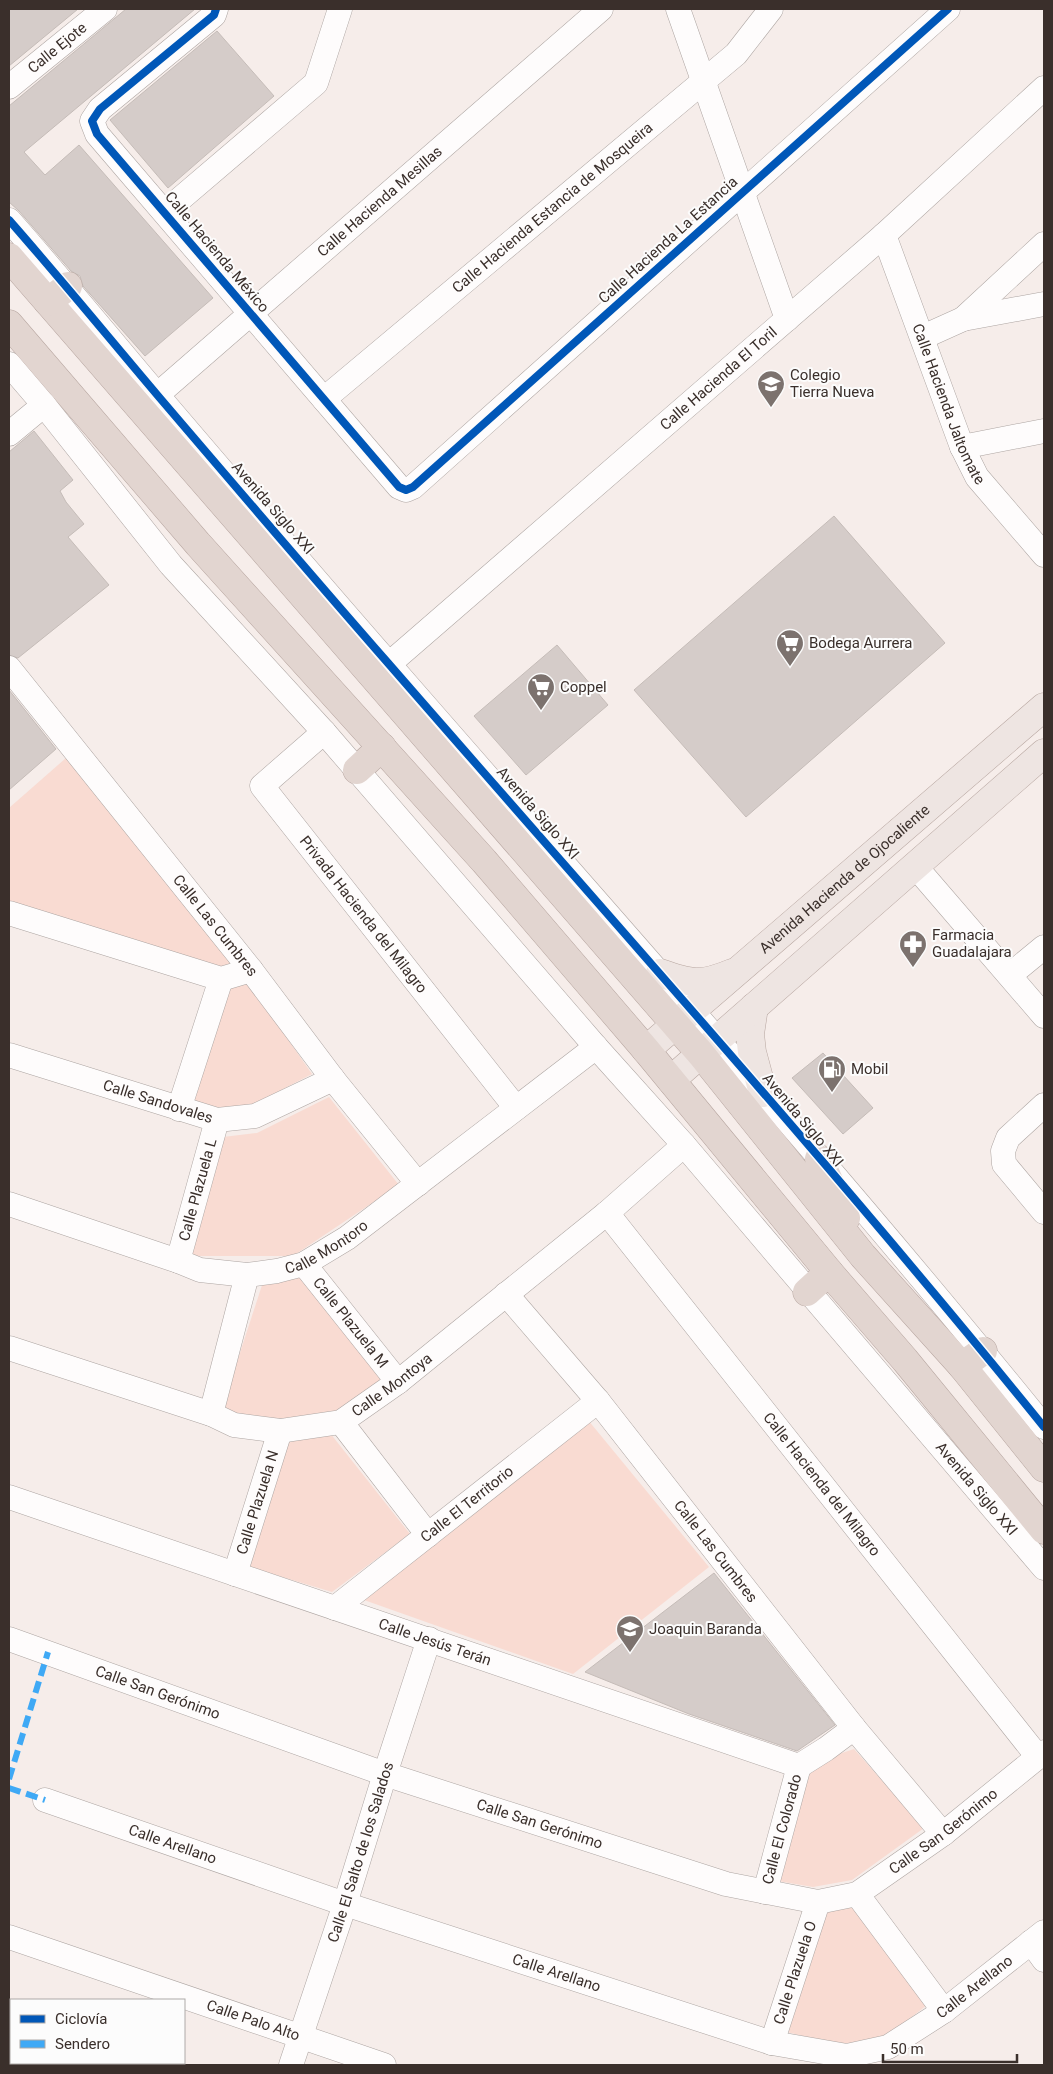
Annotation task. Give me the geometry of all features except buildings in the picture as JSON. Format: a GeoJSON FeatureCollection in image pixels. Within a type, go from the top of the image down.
{"type":"FeatureCollection","features":[{"type":"Feature","properties":{"kind":"highway","name":"Avenida Siglo XXI"},"geometry":{"type":"LineString","coordinates":[[9,257],[58,294],[709,1047],[863,1256],[973,1359],[1044,1468]]}},
{"type":"Feature","properties":{"kind":"highway","name":"Avenida Siglo XXI"},"geometry":{"type":"LineString","coordinates":[[9,324],[198,544],[484,861],[646,1050],[905,1360],[1044,1530]]}},
{"type":"Feature","properties":{"kind":"highway"},"geometry":{"type":"LineString","coordinates":[[357,770],[382,747]]}},
{"type":"Feature","properties":{"kind":"highway"},"geometry":{"type":"LineString","coordinates":[[819,1160],[863,1256]]}},
{"type":"Feature","properties":{"kind":"highway"},"geometry":{"type":"LineString","coordinates":[[807,1292],[830,1272]]}},
{"type":"Feature","properties":{"kind":"main road","name":"Avenida Hacienda de Ojocaliente"},"geometry":{"type":"LineString","coordinates":[[646,1050],[1044,707]]}},
{"type":"Feature","properties":{"kind":"main road"},"geometry":{"type":"LineString","coordinates":[[671,1080],[1044,753]]}},
{"type":"Feature","properties":{"kind":"main road"},"geometry":{"type":"LineString","coordinates":[[660,973],[681,981],[700,984],[716,980],[740,970]]}},
{"type":"Feature","properties":{"kind":"main road"},"geometry":{"type":"LineString","coordinates":[[754,1007],[750,1034],[752,1052],[763,1093]]}},
{"type":"Feature","properties":{"kind":"street","name":"Calle Ejote"},"geometry":{"type":"LineString","coordinates":[[9,87],[105,9]]}},
{"type":"Feature","properties":{"kind":"street","name":"Calle Hacienda México"},"geometry":{"type":"LineString","coordinates":[[216,9],[214,15],[100,109],[92,121],[98,134],[166,211],[399,487],[406,490]]}},
{"type":"Feature","properties":{"kind":"street"},"geometry":{"type":"LineString","coordinates":[[166,211],[316,83],[340,9]]}},
{"type":"Feature","properties":{"kind":"street","name":"Calle Hacienda Mesillas"},"geometry":{"type":"LineString","coordinates":[[157,395],[601,9]]}},
{"type":"Feature","properties":{"kind":"street"},"geometry":{"type":"LineString","coordinates":[[678,9],[787,319]]}},
{"type":"Feature","properties":{"kind":"street","name":"Calle Hacienda Estancia de Mosqueira"},"geometry":{"type":"LineString","coordinates":[[324,399],[736,54],[771,9]]}},
{"type":"Feature","properties":{"kind":"street","name":"Calle Hacienda La Estancia"},"geometry":{"type":"LineString","coordinates":[[406,490],[413,487],[948,9]]}},
{"type":"Feature","properties":{"kind":"street","name":"Calle Hacienda El Toril"},"geometry":{"type":"LineString","coordinates":[[389,664],[884,235],[1044,88]]}},
{"type":"Feature","properties":{"kind":"street","name":"Avenida Siglo XXI"},"geometry":{"type":"LineString","coordinates":[[9,220],[58,294],[157,395],[389,664],[660,973],[684,1018]]}},
{"type":"Feature","properties":{"kind":"street","name":"Calle Hacienda Jaltomate"},"geometry":{"type":"LineString","coordinates":[[884,235],[962,447],[977,477],[1042,549]]}},
{"type":"Feature","properties":{"kind":"street"},"geometry":{"type":"LineString","coordinates":[[963,318],[1044,244]]}},
{"type":"Feature","properties":{"kind":"street"},"geometry":{"type":"LineString","coordinates":[[923,337],[963,318],[1044,304]]}},
{"type":"Feature","properties":{"kind":"street","name":"Avenida Siglo XXI"},"geometry":{"type":"LineString","coordinates":[[9,364],[44,405],[171,565],[324,732],[596,1048],[684,1145],[807,1292],[1044,1568]]}},
{"type":"Feature","properties":{"kind":"street"},"geometry":{"type":"LineString","coordinates":[[9,434],[44,405]]}},
{"type":"Feature","properties":{"kind":"street"},"geometry":{"type":"LineString","coordinates":[[962,447],[1044,431]]}},
{"type":"Feature","properties":{"kind":"street","name":"Calle Las Cumbres"},"geometry":{"type":"LineString","coordinates":[[9,668],[251,970],[333,1079],[418,1184]]}},
{"type":"Feature","properties":{"kind":"street","name":"Privada Hacienda del Milagro"},"geometry":{"type":"LineString","coordinates":[[324,732],[262,786],[516,1108]]}},
{"type":"Feature","properties":{"kind":"street"},"geometry":{"type":"LineString","coordinates":[[915,866],[1044,1016]]}},
{"type":"Feature","properties":{"kind":"street"},"geometry":{"type":"LineString","coordinates":[[9,913],[221,979],[251,970]]}},
{"type":"Feature","properties":{"kind":"street"},"geometry":{"type":"LineString","coordinates":[[1010,975],[1044,947]]}},
{"type":"Feature","properties":{"kind":"street"},"geometry":{"type":"LineString","coordinates":[[179,1109],[221,979]]}},
{"type":"Feature","properties":{"kind":"street","name":"Avenida Siglo XXI"},"geometry":{"type":"LineString","coordinates":[[709,1047],[763,1093],[819,1160],[973,1359],[1044,1427]]}},
{"type":"Feature","properties":{"kind":"street","name":"Calle Montoro"},"geometry":{"type":"LineString","coordinates":[[9,1204],[178,1260],[200,1270],[247,1275],[277,1271],[304,1264],[347,1238],[596,1048]]}},
{"type":"Feature","properties":{"kind":"street","name":"Calle Sandovales"},"geometry":{"type":"LineString","coordinates":[[9,1055],[217,1120],[254,1116],[333,1079]]}},
{"type":"Feature","properties":{"kind":"street"},"geometry":{"type":"LineString","coordinates":[[1044,1104],[1008,1138],[1003,1151],[1004,1164],[1044,1212]]}},
{"type":"Feature","properties":{"kind":"street","name":"Calle Plazuela L"},"geometry":{"type":"LineString","coordinates":[[178,1260],[217,1120]]}},
{"type":"Feature","properties":{"kind":"street","name":"Calle Montoya"},"geometry":{"type":"LineString","coordinates":[[9,1348],[211,1414],[234,1425],[280,1431],[341,1422],[398,1382],[606,1213],[684,1145]]}},
{"type":"Feature","properties":{"kind":"street","name":"Calle Hacienda del Milagro"},"geometry":{"type":"LineString","coordinates":[[606,1213],[1041,1755]]}},
{"type":"Feature","properties":{"kind":"street","name":"Calle Plazuela M"},"geometry":{"type":"LineString","coordinates":[[304,1264],[398,1382]]}},
{"type":"Feature","properties":{"kind":"street"},"geometry":{"type":"LineString","coordinates":[[211,1414],[247,1275]]}},
{"type":"Feature","properties":{"kind":"street","name":"Calle Las Cumbres"},"geometry":{"type":"LineString","coordinates":[[506,1294],[598,1401],[854,1728],[943,1834]]}},
{"type":"Feature","properties":{"kind":"street","name":"Calle El Territorio"},"geometry":{"type":"LineString","coordinates":[[335,1608],[598,1401]]}},
{"type":"Feature","properties":{"kind":"street"},"geometry":{"type":"LineString","coordinates":[[341,1422],[428,1535]]}},
{"type":"Feature","properties":{"kind":"street","name":"Calle Plazuela N"},"geometry":{"type":"LineString","coordinates":[[234,1574],[280,1431]]}},
{"type":"Feature","properties":{"kind":"street","name":"Calle Jesús Terán"},"geometry":{"type":"LineString","coordinates":[[9,1497],[800,1766]]}},
{"type":"Feature","properties":{"kind":"street","name":"Calle San Gerónimo"},"geometry":{"type":"LineString","coordinates":[[9,1639],[385,1774],[726,1884],[818,1902],[857,1894],[943,1834],[1041,1755]]}},
{"type":"Feature","properties":{"kind":"street","name":"Calle El Salto de los Salados"},"geometry":{"type":"LineString","coordinates":[[291,2065],[345,1904],[429,1639]]}},
{"type":"Feature","properties":{"kind":"street"},"geometry":{"type":"LineString","coordinates":[[800,1766],[854,1728]]}},
{"type":"Feature","properties":{"kind":"street","name":"Calle El Colorado"},"geometry":{"type":"LineString","coordinates":[[764,1892],[800,1766]]}},
{"type":"Feature","properties":{"kind":"street","name":"Calle Arellano"},"geometry":{"type":"LineString","coordinates":[[45,1800],[345,1904],[772,2043],[846,2060],[888,2048],[1040,1944]]}},
{"type":"Feature","properties":{"kind":"street"},"geometry":{"type":"LineString","coordinates":[[857,1894],[944,2011]]}},
{"type":"Feature","properties":{"kind":"street","name":"Calle Plazuela O"},"geometry":{"type":"LineString","coordinates":[[772,2043],[818,1902]]}},
{"type":"Feature","properties":{"kind":"street","name":"Calle Palo Alto"},"geometry":{"type":"LineString","coordinates":[[9,1937],[384,2065]]}},
{"type":"Feature","properties":{"kind":"shaded area"},"geometry":{"type":"Polygon","coordinates":[[[66,758],[239,963],[221,969],[9,903],[9,808],[66,758]]]}},
{"type":"Feature","properties":{"kind":"shaded area"},"geometry":{"type":"Polygon","coordinates":[[[248,982],[312,1074],[252,1105],[219,1110],[194,1102],[228,985],[248,982]]]}},
{"type":"Feature","properties":{"kind":"shaded area"},"geometry":{"type":"Polygon","coordinates":[[[329,1097],[399,1185],[293,1256],[189,1256],[223,1137],[257,1133],[329,1097]]]}},
{"type":"Feature","properties":{"kind":"shaded area"},"geometry":{"type":"Polygon","coordinates":[[[299,1276],[390,1381],[343,1411],[287,1421],[240,1417],[222,1408],[264,1279],[299,1276]]]}},
{"type":"Feature","properties":{"kind":"shaded area"},"geometry":{"type":"Polygon","coordinates":[[[588,1420],[709,1567],[573,1674],[364,1600],[588,1420]]]}},
{"type":"Feature","properties":{"kind":"shaded area"},"geometry":{"type":"Polygon","coordinates":[[[330,1433],[410,1534],[332,1592],[246,1566],[288,1440],[330,1433]]]}},
{"type":"Feature","properties":{"kind":"shaded area"},"geometry":{"type":"Polygon","coordinates":[[[854,1749],[924,1828],[852,1880],[813,1887],[778,1881],[803,1766],[854,1749]]]}},
{"type":"Feature","properties":{"kind":"shaded area"},"geometry":{"type":"Polygon","coordinates":[[[852,1907],[927,2005],[885,2038],[843,2046],[787,2032],[827,1912],[852,1907]]]}},
{"type":"Feature","properties":{"kind":"marked path"},"geometry":{"type":"LineString","coordinates":[[9,1779],[48,1652]]}},
{"type":"Feature","properties":{"kind":"marked path"},"geometry":{"type":"LineString","coordinates":[[9,1788],[45,1800]]}},
{"type":"Feature","properties":{"kind":"cycle path"},"geometry":{"type":"LineString","coordinates":[[216,9],[214,15],[100,109],[92,121],[97,134],[399,487],[406,490],[413,487],[948,9]]}},
{"type":"Feature","properties":{"kind":"cycle path"},"geometry":{"type":"LineString","coordinates":[[9,220],[330,597],[802,1137],[1044,1427]]}},
{"type":"Feature","properties":{"kind":"place","name":"Colegio Tierra Nueva"},"geometry":{"type":"Point","coordinates":[771,408]}},
{"type":"Feature","properties":{"kind":"place","name":"Bodega Aurrera"},"geometry":{"type":"Point","coordinates":[790,667]}},
{"type":"Feature","properties":{"kind":"place","name":"Coppel"},"geometry":{"type":"Point","coordinates":[541,711]}},
{"type":"Feature","properties":{"kind":"place","name":"Farmacia Guadalajara"},"geometry":{"type":"Point","coordinates":[913,968]}},
{"type":"Feature","properties":{"kind":"place","name":"Mobil"},"geometry":{"type":"Point","coordinates":[832,1093]}},
{"type":"Feature","properties":{"kind":"place","name":"Joaquin Baranda"},"geometry":{"type":"Point","coordinates":[630,1653]}}]}
